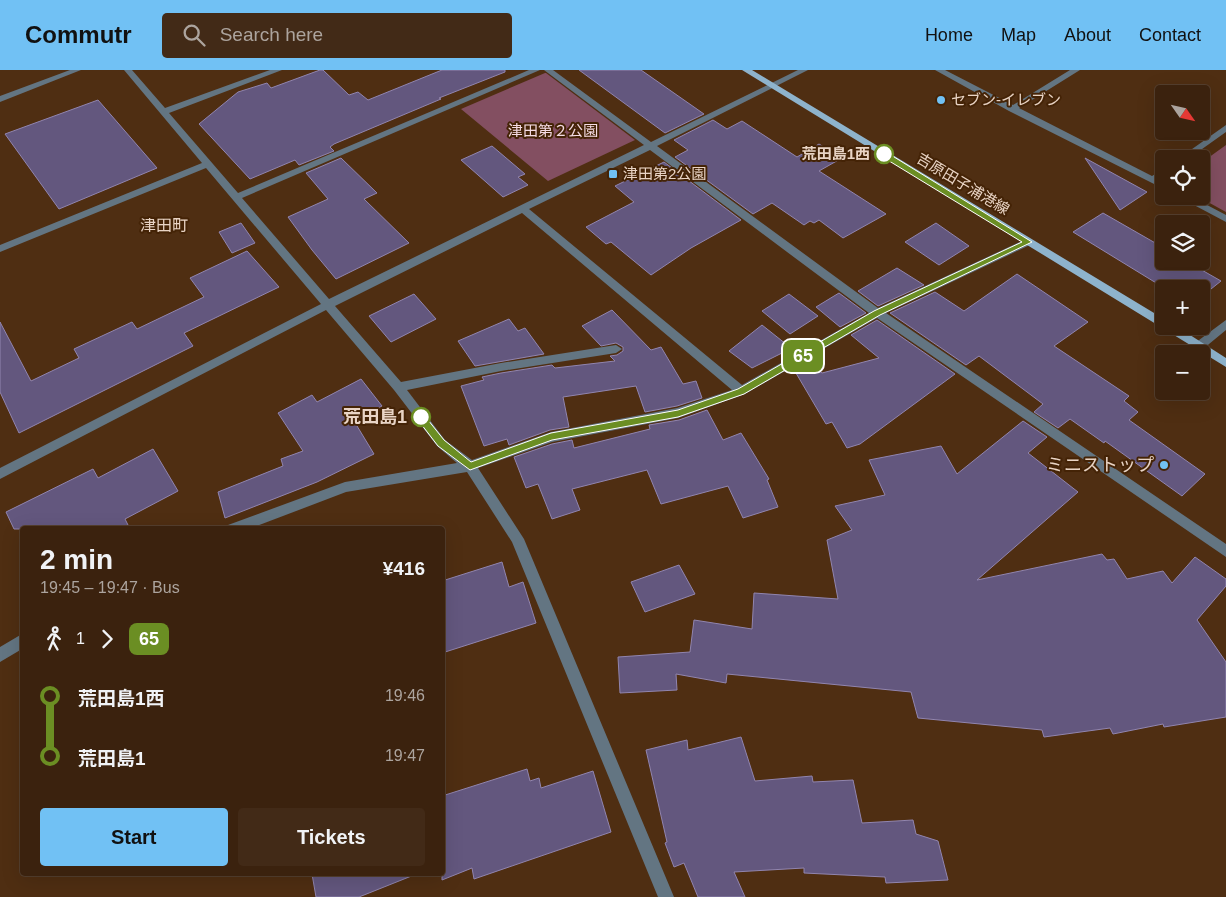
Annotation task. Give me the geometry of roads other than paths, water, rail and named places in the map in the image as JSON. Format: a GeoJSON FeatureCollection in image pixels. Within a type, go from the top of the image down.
{"type":"FeatureCollection","features":[{"type":"Feature","properties":{"kind":"main road","name":"吉原田子浦港線"},"geometry":{"type":"LineString","coordinates":[[746,70],[1155,319]]}},
{"type":"Feature","properties":{"kind":"main road","name":"吉原田子浦港線"},"geometry":{"type":"LineString","coordinates":[[1181,335],[1197,345]]}},
{"type":"Feature","properties":{"kind":"main road","name":"吉原田子浦港線"},"geometry":{"type":"LineString","coordinates":[[1210,353],[1226,363]]}},
{"type":"Feature","properties":{"kind":"street"},"geometry":{"type":"LineString","coordinates":[[0,99],[77,70]]}},
{"type":"Feature","properties":{"kind":"street"},"geometry":{"type":"LineString","coordinates":[[128,70],[398,387],[441,443],[470,466],[517,539],[666,897]]}},
{"type":"Feature","properties":{"kind":"street"},"geometry":{"type":"LineString","coordinates":[[164,112],[278,70]]}},
{"type":"Feature","properties":{"kind":"street"},"geometry":{"type":"LineString","coordinates":[[236,198],[536,70]]}},
{"type":"Feature","properties":{"kind":"street"},"geometry":{"type":"LineString","coordinates":[[548,70],[877,313],[1226,551]]}},
{"type":"Feature","properties":{"kind":"street"},"geometry":{"type":"LineString","coordinates":[[0,474],[327,305],[804,70]]}},
{"type":"Feature","properties":{"kind":"street"},"geometry":{"type":"LineString","coordinates":[[939,70],[1155,182]]}},
{"type":"Feature","properties":{"kind":"street"},"geometry":{"type":"LineString","coordinates":[[1012,109],[1076,70]]}},
{"type":"Feature","properties":{"kind":"street"},"geometry":{"type":"LineString","coordinates":[[1195,150],[1226,128]]}},
{"type":"Feature","properties":{"kind":"street"},"geometry":{"type":"LineString","coordinates":[[0,250],[208,164]]}},
{"type":"Feature","properties":{"kind":"street"},"geometry":{"type":"LineString","coordinates":[[1199,205],[1226,219]]}},
{"type":"Feature","properties":{"kind":"street"},"geometry":{"type":"LineString","coordinates":[[523,209],[741,391]]}},
{"type":"Feature","properties":{"kind":"street"},"geometry":{"type":"LineString","coordinates":[[248,526],[264,523],[346,487],[470,466],[551,437],[678,413],[741,391],[877,313],[1028,242]]}},
{"type":"Feature","properties":{"kind":"street"},"geometry":{"type":"LineString","coordinates":[[1200,345],[1226,324]]}},
{"type":"Feature","properties":{"kind":"street"},"geometry":{"type":"LineString","coordinates":[[398,387],[501,367],[616,349]]}},
{"type":"Feature","properties":{"kind":"street"},"geometry":{"type":"LineString","coordinates":[[0,655],[20,642]]}},
{"type":"Feature","properties":{"kind":"place","name":"セブン-イレブン"},"geometry":{"type":"Point","coordinates":[941,100]}},
{"type":"Feature","properties":{"kind":"place","name":"荒田島1西"},"geometry":{"type":"Point","coordinates":[884,154]}},
{"type":"Feature","properties":{"kind":"place","name":"津田第2公園"},"geometry":{"type":"Point","coordinates":[613,174]}},
{"type":"Feature","properties":{"kind":"place","name":"荒田島1"},"geometry":{"type":"Point","coordinates":[421,417]}},
{"type":"Feature","properties":{"kind":"place","name":"ミニストップ"},"geometry":{"type":"Point","coordinates":[1164,465]}},
{"type":"Feature","properties":{"kind":"district","name":"津田町"},"geometry":{"type":"Point","coordinates":[164,225]}},
{"type":"Feature","properties":{"kind":"park label","name":"津田第２公園"},"geometry":{"type":"Point","coordinates":[553,131]}}]}
